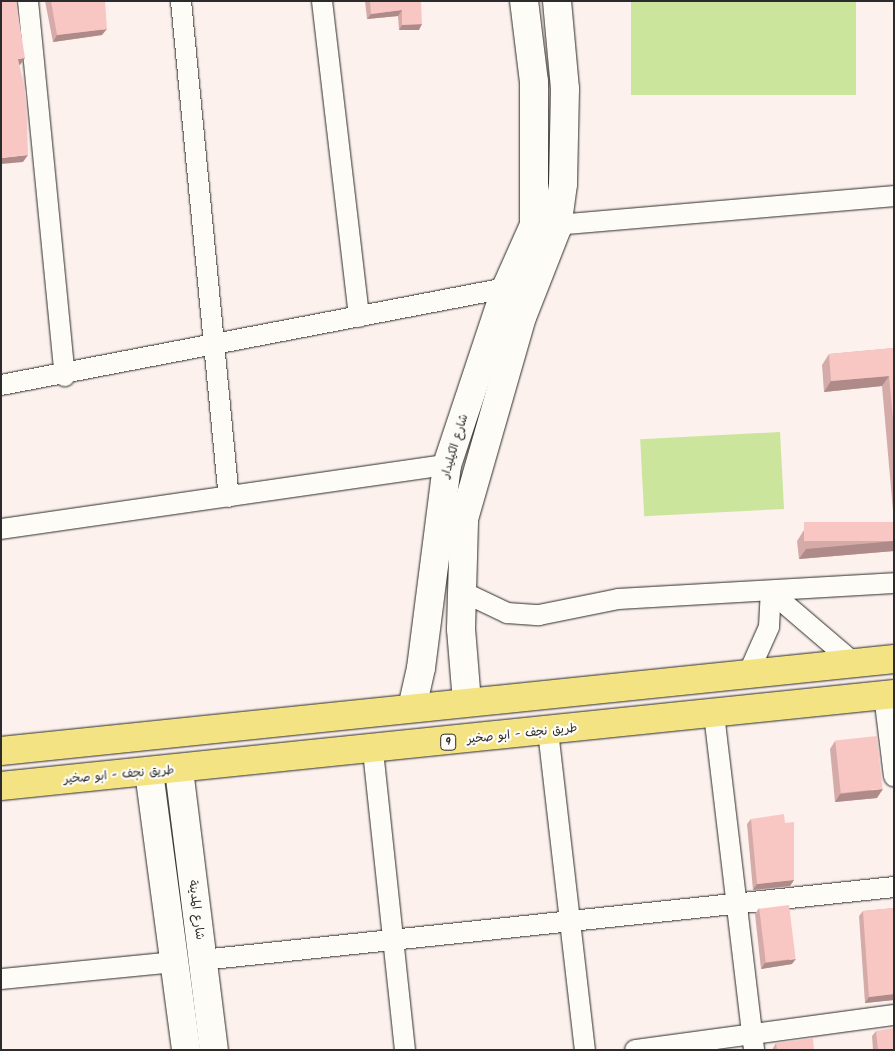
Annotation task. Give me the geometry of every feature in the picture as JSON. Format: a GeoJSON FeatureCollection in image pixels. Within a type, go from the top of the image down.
{"type":"FeatureCollection","features":[{"type":"Feature","properties":{"kind":"highway"},"geometry":{"type":"LineString","coordinates":[[1,752],[894,659]]}},
{"type":"Feature","properties":{"kind":"highway","name":"طريق نجف - ابو صخير"},"geometry":{"type":"LineString","coordinates":[[1,786],[178,770],[889,695]]}},
{"type":"Feature","properties":{"kind":"main road"},"geometry":{"type":"LineString","coordinates":[[524,1],[534,82],[546,227]]}},
{"type":"Feature","properties":{"kind":"main road"},"geometry":{"type":"LineString","coordinates":[[467,702],[463,592],[464,519],[536,278],[546,227],[563,184],[566,89],[557,1]]}},
{"type":"Feature","properties":{"kind":"main road","name":"شارع الكيليدار"},"geometry":{"type":"LineString","coordinates":[[412,708],[421,668],[447,465],[506,288],[546,227]]}},
{"type":"Feature","properties":{"kind":"main road","name":"شارع المدينة"},"geometry":{"type":"LineString","coordinates":[[178,770],[214,1050]]}},
{"type":"Feature","properties":{"kind":"main road"},"geometry":{"type":"LineString","coordinates":[[149,772],[186,1050]]}},
{"type":"Feature","properties":{"kind":"street"},"geometry":{"type":"LineString","coordinates":[[28,1],[65,376]]}},
{"type":"Feature","properties":{"kind":"street"},"geometry":{"type":"LineString","coordinates":[[181,1],[218,347],[229,497]]}},
{"type":"Feature","properties":{"kind":"street"},"geometry":{"type":"LineString","coordinates":[[322,1],[359,317]]}},
{"type":"Feature","properties":{"kind":"street"},"geometry":{"type":"LineString","coordinates":[[546,227],[894,196]]}},
{"type":"Feature","properties":{"kind":"street"},"geometry":{"type":"LineString","coordinates":[[1,385],[65,376],[218,347],[506,288]]}},
{"type":"Feature","properties":{"kind":"street"},"geometry":{"type":"LineString","coordinates":[[1,529],[447,465]]}},
{"type":"Feature","properties":{"kind":"street"},"geometry":{"type":"LineString","coordinates":[[463,592],[507,613],[539,615],[618,599],[771,592],[894,583]]}},
{"type":"Feature","properties":{"kind":"street"},"geometry":{"type":"LineString","coordinates":[[771,592],[854,663]]}},
{"type":"Feature","properties":{"kind":"street"},"geometry":{"type":"LineString","coordinates":[[748,674],[769,627],[771,592]]}},
{"type":"Feature","properties":{"kind":"street"},"geometry":{"type":"LineString","coordinates":[[889,695],[894,776]]}},
{"type":"Feature","properties":{"kind":"street"},"geometry":{"type":"LineString","coordinates":[[714,714],[753,1042]]}},
{"type":"Feature","properties":{"kind":"street"},"geometry":{"type":"LineString","coordinates":[[548,731],[585,1050]]}},
{"type":"Feature","properties":{"kind":"street"},"geometry":{"type":"LineString","coordinates":[[373,750],[405,1050]]}},
{"type":"Feature","properties":{"kind":"street"},"geometry":{"type":"LineString","coordinates":[[202,960],[894,887]]}},
{"type":"Feature","properties":{"kind":"street"},"geometry":{"type":"LineString","coordinates":[[1,979],[175,962]]}},
{"type":"Feature","properties":{"kind":"street"},"geometry":{"type":"LineString","coordinates":[[635,1050],[753,1042],[894,1015]]}},
{"type":"Feature","properties":{"kind":"green space"},"geometry":{"type":"Polygon","coordinates":[[[631,1],[856,1],[856,95],[631,95],[631,1]]]}},
{"type":"Feature","properties":{"kind":"green space"},"geometry":{"type":"Polygon","coordinates":[[[780,432],[784,509],[644,516],[640,439],[780,432]]]}},
{"type":"Feature","properties":{"kind":"building"},"geometry":{"type":"Polygon","coordinates":[[[1,1],[16,1],[25,58],[18,59],[26,93],[28,155],[1,158],[1,1]]]}},
{"type":"Feature","properties":{"kind":"building"},"geometry":{"type":"Polygon","coordinates":[[[51,1],[105,1],[107,29],[57,35],[51,1]]]}},
{"type":"Feature","properties":{"kind":"building"},"geometry":{"type":"Polygon","coordinates":[[[370,1],[421,1],[422,24],[402,25],[402,10],[371,14],[370,1]]]}},
{"type":"Feature","properties":{"kind":"building"},"geometry":{"type":"Polygon","coordinates":[[[894,348],[894,430],[889,376],[831,381],[829,354],[894,348]]]}},
{"type":"Feature","properties":{"kind":"building"},"geometry":{"type":"Polygon","coordinates":[[[804,522],[894,522],[894,541],[804,541],[804,522]]]}},
{"type":"Feature","properties":{"kind":"building"},"geometry":{"type":"Polygon","coordinates":[[[877,736],[883,789],[841,793],[835,740],[877,736]]]}},
{"type":"Feature","properties":{"kind":"building"},"geometry":{"type":"Polygon","coordinates":[[[784,814],[785,823],[794,822],[794,880],[757,884],[751,819],[784,814]]]}},
{"type":"Feature","properties":{"kind":"building"},"geometry":{"type":"Polygon","coordinates":[[[789,905],[796,959],[766,962],[759,909],[789,905]]]}},
{"type":"Feature","properties":{"kind":"building"},"geometry":{"type":"Polygon","coordinates":[[[894,908],[894,994],[869,997],[863,911],[894,908]]]}},
{"type":"Feature","properties":{"kind":"building"},"geometry":{"type":"Polygon","coordinates":[[[894,1028],[894,1050],[878,1050],[876,1031],[894,1028]]]}},
{"type":"Feature","properties":{"kind":"building"},"geometry":{"type":"Polygon","coordinates":[[[813,1038],[814,1050],[777,1050],[776,1043],[813,1038]]]}}]}
